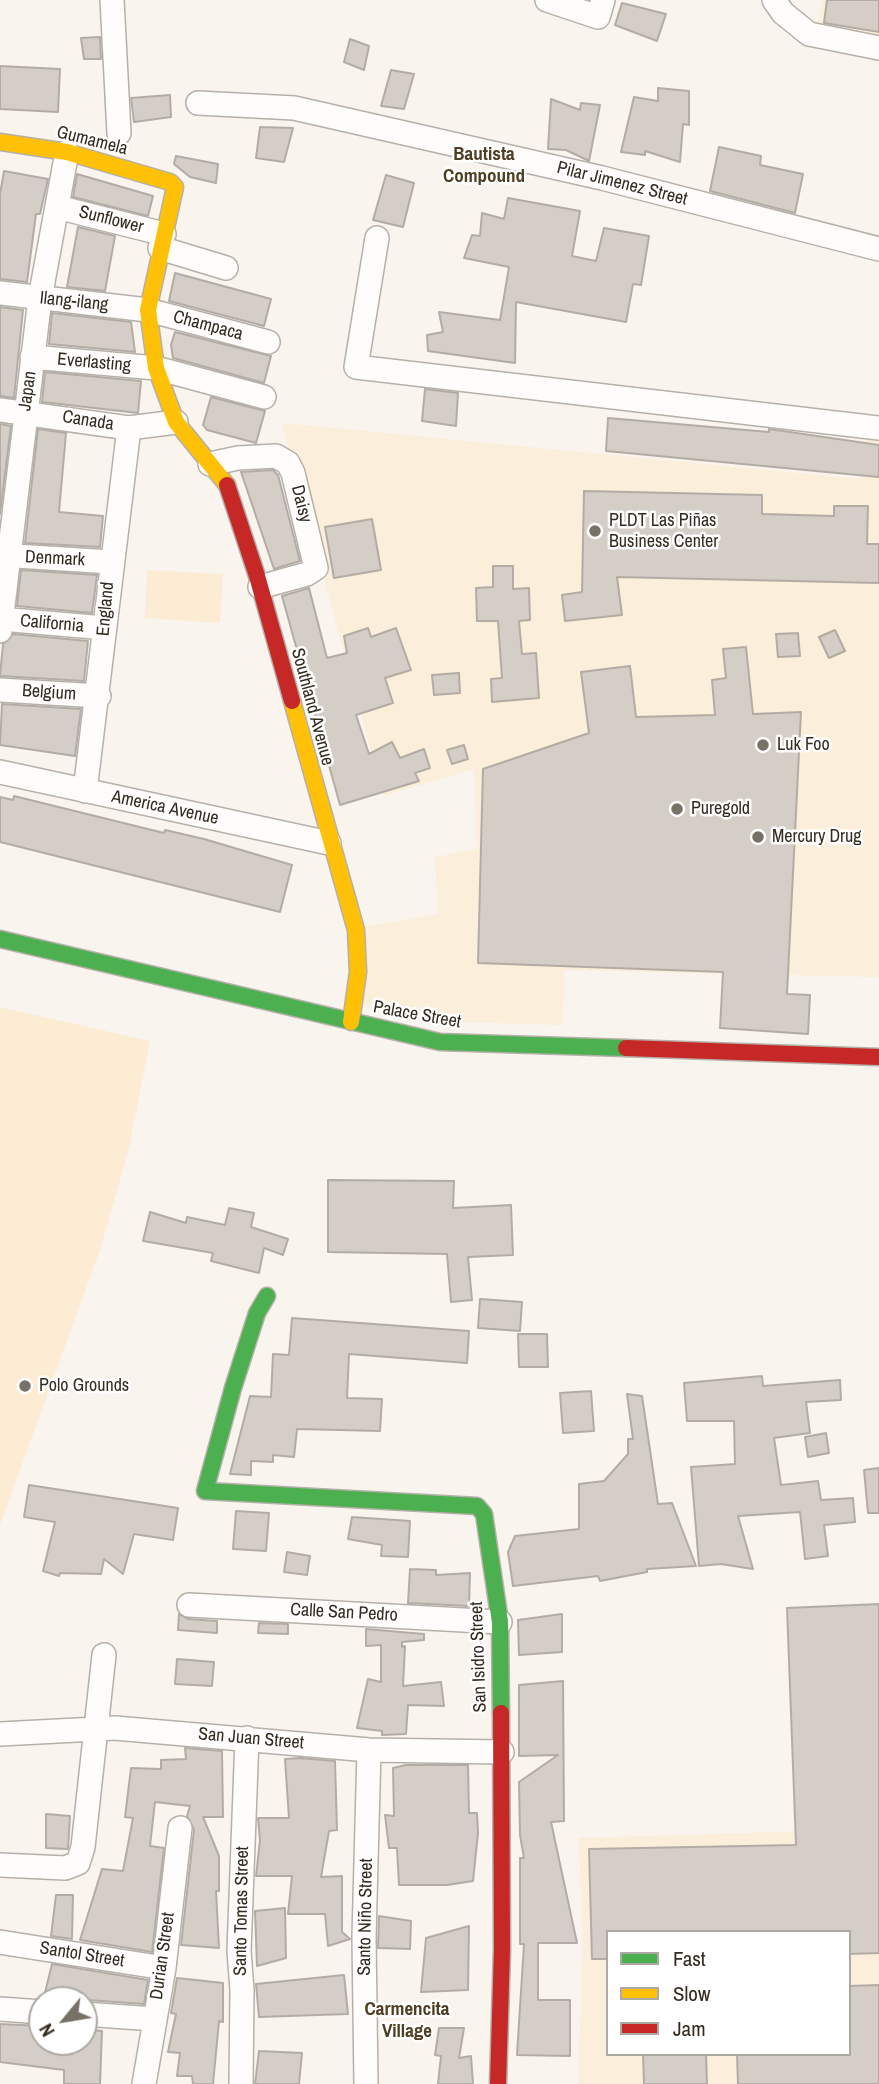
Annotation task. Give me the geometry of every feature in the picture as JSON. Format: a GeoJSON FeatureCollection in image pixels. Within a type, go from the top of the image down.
{"type":"FeatureCollection","features":[{"type":"Feature","properties":{"kind":"street"},"geometry":{"type":"LineString","coordinates":[[112,0],[119,133]]}},
{"type":"Feature","properties":{"kind":"street"},"geometry":{"type":"LineString","coordinates":[[547,0],[598,17],[603,0]]}},
{"type":"Feature","properties":{"kind":"street"},"geometry":{"type":"LineString","coordinates":[[774,0],[783,13],[808,34],[879,48]]}},
{"type":"Feature","properties":{"kind":"street","name":"Pilar Jimenez Street"},"geometry":{"type":"LineString","coordinates":[[198,103],[294,108],[602,178],[879,249]]}},
{"type":"Feature","properties":{"kind":"street","name":"Gumamela"},"geometry":{"type":"LineString","coordinates":[[0,142],[66,152],[173,184]]}},
{"type":"Feature","properties":{"kind":"street","name":"Japan"},"geometry":{"type":"LineString","coordinates":[[0,623],[4,556],[40,298],[66,152]]}},
{"type":"Feature","properties":{"kind":"street","name":"Southland Avenue"},"geometry":{"type":"LineString","coordinates":[[173,184],[175,196],[162,241],[148,310],[156,368],[176,422],[225,480],[260,587],[356,930],[358,972],[351,1021]]}},
{"type":"Feature","properties":{"kind":"street","name":"Sunflower"},"geometry":{"type":"LineString","coordinates":[[57,207],[162,241],[226,268]]}},
{"type":"Feature","properties":{"kind":"street"},"geometry":{"type":"LineString","coordinates":[[377,238],[356,367],[879,428]]}},
{"type":"Feature","properties":{"kind":"street","name":"Ilang-ilang"},"geometry":{"type":"LineString","coordinates":[[0,293],[148,310]]}},
{"type":"Feature","properties":{"kind":"street","name":"Champaca"},"geometry":{"type":"LineString","coordinates":[[148,310],[268,342]]}},
{"type":"Feature","properties":{"kind":"street","name":"Everlasting"},"geometry":{"type":"LineString","coordinates":[[32,357],[156,368],[264,397]]}},
{"type":"Feature","properties":{"kind":"street","name":"Canada"},"geometry":{"type":"LineString","coordinates":[[0,410],[129,428],[176,422]]}},
{"type":"Feature","properties":{"kind":"street","name":"England"},"geometry":{"type":"LineString","coordinates":[[85,791],[99,696],[111,562],[129,428]]}},
{"type":"Feature","properties":{"kind":"street","name":"Daisy"},"geometry":{"type":"LineString","coordinates":[[210,464],[238,458],[276,456],[288,463],[293,473],[316,566],[307,574],[260,587]]}},
{"type":"Feature","properties":{"kind":"street","name":"Denmark"},"geometry":{"type":"LineString","coordinates":[[4,556],[111,562]]}},
{"type":"Feature","properties":{"kind":"street","name":"California"},"geometry":{"type":"LineString","coordinates":[[0,623],[105,628]]}},
{"type":"Feature","properties":{"kind":"street","name":"Belgium"},"geometry":{"type":"LineString","coordinates":[[0,690],[99,696]]}},
{"type":"Feature","properties":{"kind":"street","name":"America Avenue"},"geometry":{"type":"LineString","coordinates":[[0,772],[330,843]]}},
{"type":"Feature","properties":{"kind":"street","name":"Palace Street"},"geometry":{"type":"LineString","coordinates":[[0,939],[440,1042],[879,1057]]}},
{"type":"Feature","properties":{"kind":"street","name":"San Isidro Street"},"geometry":{"type":"LineString","coordinates":[[267,1296],[257,1313],[233,1388],[205,1491],[477,1506],[484,1514],[500,1622],[502,1949],[498,2084]]}},
{"type":"Feature","properties":{"kind":"street","name":"Calle San Pedro"},"geometry":{"type":"LineString","coordinates":[[189,1605],[500,1622]]}},
{"type":"Feature","properties":{"kind":"street"},"geometry":{"type":"LineString","coordinates":[[0,1864],[65,1868],[78,1863],[83,1847],[104,1655]]}},
{"type":"Feature","properties":{"kind":"street","name":"San Juan Street"},"geometry":{"type":"LineString","coordinates":[[0,1734],[96,1729],[247,1738],[369,1750],[502,1752]]}},
{"type":"Feature","properties":{"kind":"street","name":"Santo Tomas Street"},"geometry":{"type":"LineString","coordinates":[[241,2084],[242,1990],[239,1951],[247,1738]]}},
{"type":"Feature","properties":{"kind":"street","name":"Santo Niño Street"},"geometry":{"type":"LineString","coordinates":[[366,2084],[364,1937],[369,1750]]}},
{"type":"Feature","properties":{"kind":"street","name":"Durian Street"},"geometry":{"type":"LineString","coordinates":[[144,2084],[164,1968],[180,1828]]}},
{"type":"Feature","properties":{"kind":"street","name":"Santol Street"},"geometry":{"type":"LineString","coordinates":[[0,1942],[164,1968]]}},
{"type":"Feature","properties":{"kind":"street"},"geometry":{"type":"LineString","coordinates":[[0,2009],[28,2011]]}},
{"type":"Feature","properties":{"kind":"street"},"geometry":{"type":"LineString","coordinates":[[98,2015],[154,2019]]}},
{"type":"Feature","properties":{"kind":"shaded area"},"geometry":{"type":"Polygon","coordinates":[[[822,0],[879,0],[879,39],[817,28],[822,0]]]}},
{"type":"Feature","properties":{"kind":"shaded area"},"geometry":{"type":"Polygon","coordinates":[[[282,423],[860,479],[866,435],[879,436],[879,977],[564,970],[563,1025],[456,1022],[364,1005],[362,927],[438,914],[435,857],[477,849],[474,769],[383,796],[282,423]]]}},
{"type":"Feature","properties":{"kind":"shaded area"},"geometry":{"type":"Polygon","coordinates":[[[147,570],[223,574],[220,623],[145,618],[147,570]]]}},
{"type":"Feature","properties":{"kind":"shaded area","name":"Polo Grounds"},"geometry":{"type":"Polygon","coordinates":[[[0,1007],[150,1041],[129,1148],[101,1247],[0,1525],[0,1007]]]}},
{"type":"Feature","properties":{"kind":"shaded area"},"geometry":{"type":"Polygon","coordinates":[[[879,1829],[879,2084],[578,2084],[583,1951],[579,1838],[879,1829]]]}},
{"type":"Feature","properties":{"kind":"building"},"geometry":{"type":"Polygon","coordinates":[[[827,0],[879,0],[879,32],[824,23],[827,0]]]}},
{"type":"Feature","properties":{"kind":"building"},"geometry":{"type":"Polygon","coordinates":[[[622,3],[666,14],[657,41],[615,25],[622,3]]]}},
{"type":"Feature","properties":{"kind":"building"},"geometry":{"type":"Polygon","coordinates":[[[100,37],[101,59],[84,59],[81,38],[100,37]]]}},
{"type":"Feature","properties":{"kind":"building"},"geometry":{"type":"Polygon","coordinates":[[[350,39],[369,46],[364,70],[344,62],[350,39]]]}},
{"type":"Feature","properties":{"kind":"building"},"geometry":{"type":"Polygon","coordinates":[[[0,66],[60,69],[58,112],[0,109],[0,66]]]}},
{"type":"Feature","properties":{"kind":"building"},"geometry":{"type":"Polygon","coordinates":[[[391,70],[414,74],[404,109],[381,106],[391,70]]]}},
{"type":"Feature","properties":{"kind":"building"},"geometry":{"type":"Polygon","coordinates":[[[658,88],[689,91],[689,125],[683,124],[680,162],[645,151],[645,155],[621,152],[634,97],[658,101],[658,88]]]}},
{"type":"Feature","properties":{"kind":"building"},"geometry":{"type":"Polygon","coordinates":[[[170,95],[171,117],[134,122],[131,98],[170,95]]]}},
{"type":"Feature","properties":{"kind":"building"},"geometry":{"type":"Polygon","coordinates":[[[551,99],[580,110],[581,103],[600,105],[589,161],[566,150],[548,149],[551,99]]]}},
{"type":"Feature","properties":{"kind":"building"},"geometry":{"type":"Polygon","coordinates":[[[260,127],[293,128],[284,162],[256,158],[260,127]]]}},
{"type":"Feature","properties":{"kind":"building"},"geometry":{"type":"Polygon","coordinates":[[[719,147],[761,156],[760,165],[803,174],[795,213],[710,191],[719,147]]]}},
{"type":"Feature","properties":{"kind":"building"},"geometry":{"type":"Polygon","coordinates":[[[176,156],[218,164],[216,183],[190,177],[174,164],[176,156]]]}},
{"type":"Feature","properties":{"kind":"building"},"geometry":{"type":"Polygon","coordinates":[[[4,171],[48,179],[40,214],[36,214],[27,282],[0,279],[0,194],[4,171]]]}},
{"type":"Feature","properties":{"kind":"building"},"geometry":{"type":"Polygon","coordinates":[[[77,174],[153,196],[148,216],[73,197],[77,174]]]}},
{"type":"Feature","properties":{"kind":"building"},"geometry":{"type":"Polygon","coordinates":[[[386,175],[414,183],[403,227],[373,220],[386,175]]]}},
{"type":"Feature","properties":{"kind":"building"},"geometry":{"type":"Polygon","coordinates":[[[508,198],[580,211],[572,256],[596,261],[604,228],[649,236],[641,285],[633,284],[626,322],[516,302],[515,363],[428,351],[427,335],[443,332],[439,312],[500,320],[509,267],[464,258],[472,235],[480,236],[482,213],[504,219],[508,198]]]}},
{"type":"Feature","properties":{"kind":"building"},"geometry":{"type":"Polygon","coordinates":[[[78,227],[115,236],[105,291],[67,287],[78,227]]]}},
{"type":"Feature","properties":{"kind":"building"},"geometry":{"type":"Polygon","coordinates":[[[175,273],[271,299],[264,326],[169,301],[175,273]]]}},
{"type":"Feature","properties":{"kind":"building"},"geometry":{"type":"Polygon","coordinates":[[[0,307],[23,310],[14,398],[0,396],[0,307]]]}},
{"type":"Feature","properties":{"kind":"building"},"geometry":{"type":"Polygon","coordinates":[[[52,313],[131,322],[135,352],[49,344],[52,313]]]}},
{"type":"Feature","properties":{"kind":"building"},"geometry":{"type":"Polygon","coordinates":[[[175,332],[271,356],[264,383],[173,358],[171,345],[175,332]]]}},
{"type":"Feature","properties":{"kind":"building"},"geometry":{"type":"Polygon","coordinates":[[[45,372],[141,381],[138,413],[42,402],[45,372]]]}},
{"type":"Feature","properties":{"kind":"building"},"geometry":{"type":"Polygon","coordinates":[[[425,389],[458,393],[456,426],[422,421],[425,389]]]}},
{"type":"Feature","properties":{"kind":"building"},"geometry":{"type":"Polygon","coordinates":[[[211,397],[265,411],[256,443],[207,430],[203,425],[211,397]]]}},
{"type":"Feature","properties":{"kind":"building"},"geometry":{"type":"Polygon","coordinates":[[[608,418],[769,432],[769,429],[879,445],[879,477],[606,451],[608,418]]]}},
{"type":"Feature","properties":{"kind":"building"},"geometry":{"type":"Polygon","coordinates":[[[0,424],[11,426],[0,514],[0,424]]]}},
{"type":"Feature","properties":{"kind":"building"},"geometry":{"type":"Polygon","coordinates":[[[38,429],[66,433],[59,512],[103,516],[100,547],[25,543],[38,429]]]}},
{"type":"Feature","properties":{"kind":"building"},"geometry":{"type":"Polygon","coordinates":[[[273,470],[278,475],[300,561],[274,569],[241,472],[273,470]]]}},
{"type":"Feature","properties":{"kind":"building"},"geometry":{"type":"Polygon","coordinates":[[[584,491],[762,495],[762,514],[834,516],[834,506],[868,506],[867,544],[879,544],[879,583],[617,577],[622,615],[565,621],[562,595],[582,592],[584,491]]]}},
{"type":"Feature","properties":{"kind":"building"},"geometry":{"type":"Polygon","coordinates":[[[372,519],[381,570],[334,578],[325,527],[372,519]]]}},
{"type":"Feature","properties":{"kind":"building"},"geometry":{"type":"Polygon","coordinates":[[[493,566],[513,566],[513,589],[529,588],[530,620],[519,621],[522,654],[536,653],[539,698],[492,702],[491,679],[502,678],[498,621],[477,621],[476,588],[493,587],[493,566]]]}},
{"type":"Feature","properties":{"kind":"building"},"geometry":{"type":"Polygon","coordinates":[[[21,570],[97,575],[92,613],[17,606],[21,570]]]}},
{"type":"Feature","properties":{"kind":"building"},"geometry":{"type":"Polygon","coordinates":[[[309,588],[327,658],[347,653],[344,636],[368,628],[371,637],[396,628],[411,670],[385,678],[393,703],[356,715],[369,754],[392,742],[400,758],[424,749],[430,768],[415,773],[419,781],[340,805],[282,596],[309,588]]]}},
{"type":"Feature","properties":{"kind":"building"},"geometry":{"type":"Polygon","coordinates":[[[835,630],[845,651],[829,658],[819,637],[835,630]]]}},
{"type":"Feature","properties":{"kind":"building"},"geometry":{"type":"Polygon","coordinates":[[[798,633],[800,656],[778,657],[776,634],[798,633]]]}},
{"type":"Feature","properties":{"kind":"building"},"geometry":{"type":"Polygon","coordinates":[[[13,634],[88,641],[84,681],[0,676],[3,644],[13,634]]]}},
{"type":"Feature","properties":{"kind":"building","name":"Puregold"},"geometry":{"type":"Polygon","coordinates":[[[746,647],[753,714],[801,712],[787,994],[810,995],[808,1034],[720,1028],[723,972],[478,963],[483,769],[589,733],[581,672],[630,666],[636,717],[715,715],[712,680],[726,678],[723,649],[746,647]]]}},
{"type":"Feature","properties":{"kind":"building"},"geometry":{"type":"Polygon","coordinates":[[[459,673],[460,693],[434,695],[432,675],[459,673]]]}},
{"type":"Feature","properties":{"kind":"building"},"geometry":{"type":"Polygon","coordinates":[[[2,704],[81,709],[75,756],[0,745],[2,704]]]}},
{"type":"Feature","properties":{"kind":"building"},"geometry":{"type":"Polygon","coordinates":[[[464,745],[468,759],[452,764],[447,750],[464,745]]]}},
{"type":"Feature","properties":{"kind":"building"},"geometry":{"type":"Polygon","coordinates":[[[14,796],[164,833],[165,830],[204,839],[292,865],[280,912],[0,842],[0,797],[13,800],[14,796]]]}},
{"type":"Feature","properties":{"kind":"building"},"geometry":{"type":"Polygon","coordinates":[[[328,1180],[454,1181],[453,1208],[511,1205],[513,1255],[468,1257],[472,1300],[451,1302],[447,1254],[328,1252],[328,1180]]]}},
{"type":"Feature","properties":{"kind":"building"},"geometry":{"type":"Polygon","coordinates":[[[229,1208],[254,1213],[251,1227],[288,1239],[283,1255],[264,1248],[259,1273],[211,1261],[213,1253],[143,1241],[150,1212],[186,1223],[187,1217],[225,1225],[229,1208]]]}},
{"type":"Feature","properties":{"kind":"building"},"geometry":{"type":"Polygon","coordinates":[[[480,1299],[522,1302],[520,1331],[478,1328],[480,1299]]]}},
{"type":"Feature","properties":{"kind":"building"},"geometry":{"type":"Polygon","coordinates":[[[292,1318],[469,1331],[467,1363],[349,1354],[347,1398],[382,1399],[380,1431],[297,1429],[294,1457],[273,1455],[273,1462],[251,1461],[251,1475],[230,1474],[250,1396],[271,1397],[273,1354],[289,1355],[292,1318]]]}},
{"type":"Feature","properties":{"kind":"building"},"geometry":{"type":"Polygon","coordinates":[[[518,1334],[547,1334],[548,1367],[519,1367],[518,1334]]]}},
{"type":"Feature","properties":{"kind":"building"},"geometry":{"type":"Polygon","coordinates":[[[762,1376],[763,1386],[840,1380],[841,1400],[806,1402],[810,1433],[774,1438],[781,1485],[818,1481],[821,1500],[853,1498],[855,1522],[824,1525],[828,1556],[805,1559],[800,1512],[738,1516],[753,1569],[721,1564],[699,1566],[691,1467],[735,1464],[734,1421],[687,1421],[684,1383],[762,1376]]]}},
{"type":"Feature","properties":{"kind":"building"},"geometry":{"type":"Polygon","coordinates":[[[591,1391],[594,1431],[563,1433],[560,1393],[591,1391]]]}},
{"type":"Feature","properties":{"kind":"building"},"geometry":{"type":"Polygon","coordinates":[[[627,1394],[642,1396],[658,1504],[672,1503],[696,1566],[647,1569],[647,1572],[600,1581],[598,1576],[513,1586],[508,1552],[515,1536],[579,1529],[579,1484],[604,1481],[628,1454],[628,1439],[633,1439],[627,1394]]]}},
{"type":"Feature","properties":{"kind":"building"},"geometry":{"type":"Polygon","coordinates":[[[826,1433],[829,1453],[808,1457],[805,1437],[826,1433]]]}},
{"type":"Feature","properties":{"kind":"building"},"geometry":{"type":"Polygon","coordinates":[[[879,1468],[879,1513],[868,1513],[864,1470],[879,1468]]]}},
{"type":"Feature","properties":{"kind":"building"},"geometry":{"type":"Polygon","coordinates":[[[29,1485],[178,1508],[173,1540],[134,1534],[123,1574],[104,1559],[101,1574],[60,1573],[59,1576],[43,1571],[55,1522],[24,1517],[29,1485]]]}},
{"type":"Feature","properties":{"kind":"building"},"geometry":{"type":"Polygon","coordinates":[[[236,1511],[269,1513],[266,1551],[233,1549],[236,1511]]]}},
{"type":"Feature","properties":{"kind":"building"},"geometry":{"type":"Polygon","coordinates":[[[352,1517],[410,1521],[408,1557],[381,1556],[382,1545],[348,1539],[352,1517]]]}},
{"type":"Feature","properties":{"kind":"building"},"geometry":{"type":"Polygon","coordinates":[[[287,1552],[310,1556],[307,1575],[284,1572],[287,1552]]]}},
{"type":"Feature","properties":{"kind":"building"},"geometry":{"type":"Polygon","coordinates":[[[410,1569],[436,1570],[436,1575],[470,1573],[469,1606],[408,1603],[410,1569]]]}},
{"type":"Feature","properties":{"kind":"building"},"geometry":{"type":"Polygon","coordinates":[[[879,1604],[879,1953],[851,1954],[851,1930],[606,1930],[606,1959],[592,1959],[589,1849],[796,1845],[787,1608],[879,1604]]]}},
{"type":"Feature","properties":{"kind":"building"},"geometry":{"type":"Polygon","coordinates":[[[179,1614],[188,1619],[217,1621],[217,1633],[178,1630],[179,1614]]]}},
{"type":"Feature","properties":{"kind":"building"},"geometry":{"type":"Polygon","coordinates":[[[562,1614],[562,1652],[519,1655],[518,1620],[562,1614]]]}},
{"type":"Feature","properties":{"kind":"building"},"geometry":{"type":"Polygon","coordinates":[[[259,1623],[288,1624],[288,1634],[258,1633],[259,1623]]]}},
{"type":"Feature","properties":{"kind":"building"},"geometry":{"type":"Polygon","coordinates":[[[366,1629],[424,1634],[424,1640],[402,1642],[402,1647],[405,1646],[403,1686],[441,1682],[444,1706],[408,1705],[406,1734],[382,1735],[382,1731],[357,1728],[368,1679],[381,1682],[381,1645],[366,1646],[366,1629]]]}},
{"type":"Feature","properties":{"kind":"building"},"geometry":{"type":"Polygon","coordinates":[[[177,1659],[214,1662],[212,1686],[175,1684],[177,1659]]]}},
{"type":"Feature","properties":{"kind":"building"},"geometry":{"type":"Polygon","coordinates":[[[563,1681],[564,1821],[551,1822],[577,1943],[538,1943],[538,2000],[570,2000],[570,2056],[517,2055],[524,1944],[520,1944],[520,1858],[524,1858],[520,1835],[519,1782],[558,1755],[519,1756],[519,1685],[563,1681]]]}},
{"type":"Feature","properties":{"kind":"building"},"geometry":{"type":"Polygon","coordinates":[[[185,1748],[222,1751],[223,1817],[203,1817],[219,1856],[219,1891],[216,1891],[219,1948],[181,1945],[194,1830],[187,1816],[190,1806],[155,1802],[150,1846],[164,1848],[152,1952],[80,1940],[102,1869],[123,1871],[133,1818],[125,1817],[131,1768],[161,1769],[161,1760],[186,1759],[185,1748]]]}},
{"type":"Feature","properties":{"kind":"building"},"geometry":{"type":"Polygon","coordinates":[[[285,1759],[335,1761],[337,1830],[329,1831],[321,1877],[342,1876],[342,1932],[350,1939],[328,1946],[325,1914],[288,1914],[292,1876],[256,1876],[260,1840],[258,1818],[289,1818],[285,1759]]]}},
{"type":"Feature","properties":{"kind":"building"},"geometry":{"type":"Polygon","coordinates":[[[406,1765],[468,1765],[469,1813],[477,1813],[478,1833],[473,1881],[447,1885],[399,1885],[397,1848],[389,1848],[385,1815],[394,1816],[393,1768],[406,1765]]]}},
{"type":"Feature","properties":{"kind":"building"},"geometry":{"type":"Polygon","coordinates":[[[46,1814],[70,1816],[68,1849],[46,1848],[46,1814]]]}},
{"type":"Feature","properties":{"kind":"building"},"geometry":{"type":"Polygon","coordinates":[[[56,1895],[73,1895],[72,1939],[51,1936],[56,1895]]]}},
{"type":"Feature","properties":{"kind":"building"},"geometry":{"type":"Polygon","coordinates":[[[285,1908],[286,1958],[257,1966],[255,1911],[285,1908]]]}},
{"type":"Feature","properties":{"kind":"building"},"geometry":{"type":"Polygon","coordinates":[[[379,1916],[411,1921],[410,1949],[378,1948],[379,1916]]]}},
{"type":"Feature","properties":{"kind":"building"},"geometry":{"type":"Polygon","coordinates":[[[469,1926],[468,1990],[421,1992],[426,1938],[469,1926]]]}},
{"type":"Feature","properties":{"kind":"building"},"geometry":{"type":"Polygon","coordinates":[[[52,1964],[148,1980],[144,2004],[98,2001],[98,1986],[47,1986],[52,1964]]]}},
{"type":"Feature","properties":{"kind":"building"},"geometry":{"type":"Polygon","coordinates":[[[344,1975],[348,2014],[259,2017],[256,1984],[344,1975]]]}},
{"type":"Feature","properties":{"kind":"building"},"geometry":{"type":"Polygon","coordinates":[[[177,1978],[223,1983],[223,2022],[219,2021],[213,2084],[193,2084],[192,2076],[177,2076],[180,2053],[168,2052],[176,2014],[171,2013],[177,1978]]]}},
{"type":"Feature","properties":{"kind":"building"},"geometry":{"type":"Polygon","coordinates":[[[879,1985],[879,2084],[738,2084],[737,2056],[851,2056],[851,1986],[879,1985]]]}},
{"type":"Feature","properties":{"kind":"building"},"geometry":{"type":"Polygon","coordinates":[[[0,2024],[28,2025],[28,2056],[98,2056],[98,2031],[102,2031],[100,2084],[64,2084],[64,2070],[0,2062],[0,2024]]]}},
{"type":"Feature","properties":{"kind":"building"},"geometry":{"type":"Polygon","coordinates":[[[439,2028],[464,2028],[459,2058],[471,2056],[473,2084],[438,2084],[441,2056],[435,2055],[439,2028]]]}},
{"type":"Feature","properties":{"kind":"building"},"geometry":{"type":"Polygon","coordinates":[[[259,2051],[302,2053],[299,2084],[255,2084],[259,2051]]]}},
{"type":"Feature","properties":{"kind":"building"},"geometry":{"type":"Polygon","coordinates":[[[643,2056],[706,2056],[707,2084],[644,2084],[643,2056]]]}},
{"type":"Feature","properties":{"kind":"traffic: fast"},"geometry":{"type":"LineString","coordinates":[[0,939],[440,1042],[626,1048]]}},
{"type":"Feature","properties":{"kind":"traffic: fast"},"geometry":{"type":"LineString","coordinates":[[267,1296],[257,1313],[233,1388],[205,1491],[477,1506],[484,1514],[500,1622],[501,1713]]}},
{"type":"Feature","properties":{"kind":"traffic: slow"},"geometry":{"type":"LineString","coordinates":[[0,142],[67,152],[170,182],[175,187],[148,310],[156,368],[176,422],[227,485]]}},
{"type":"Feature","properties":{"kind":"traffic: slow"},"geometry":{"type":"LineString","coordinates":[[292,701],[356,930],[358,972],[351,1022]]}},
{"type":"Feature","properties":{"kind":"traffic: jam"},"geometry":{"type":"LineString","coordinates":[[227,485],[257,576],[292,701]]}},
{"type":"Feature","properties":{"kind":"traffic: jam"},"geometry":{"type":"LineString","coordinates":[[626,1048],[879,1057]]}},
{"type":"Feature","properties":{"kind":"traffic: jam"},"geometry":{"type":"LineString","coordinates":[[498,2084],[502,1949],[501,1713]]}},
{"type":"Feature","properties":{"kind":"place","name":"PLDT Las Piñas Business Center"},"geometry":{"type":"Point","coordinates":[595,531]}},
{"type":"Feature","properties":{"kind":"place","name":"Luk Foo"},"geometry":{"type":"Point","coordinates":[763,745]}},
{"type":"Feature","properties":{"kind":"place","name":"Puregold"},"geometry":{"type":"Point","coordinates":[677,809]}},
{"type":"Feature","properties":{"kind":"place","name":"Mercury Drug"},"geometry":{"type":"Point","coordinates":[758,837]}},
{"type":"Feature","properties":{"kind":"place","name":"Polo Grounds"},"geometry":{"type":"Point","coordinates":[25,1386]}},
{"type":"Feature","properties":{"kind":"district","name":"Bautista Compound"},"geometry":{"type":"Point","coordinates":[484,166]}},
{"type":"Feature","properties":{"kind":"district","name":"Carmencita Village"},"geometry":{"type":"Point","coordinates":[407,2021]}}]}
